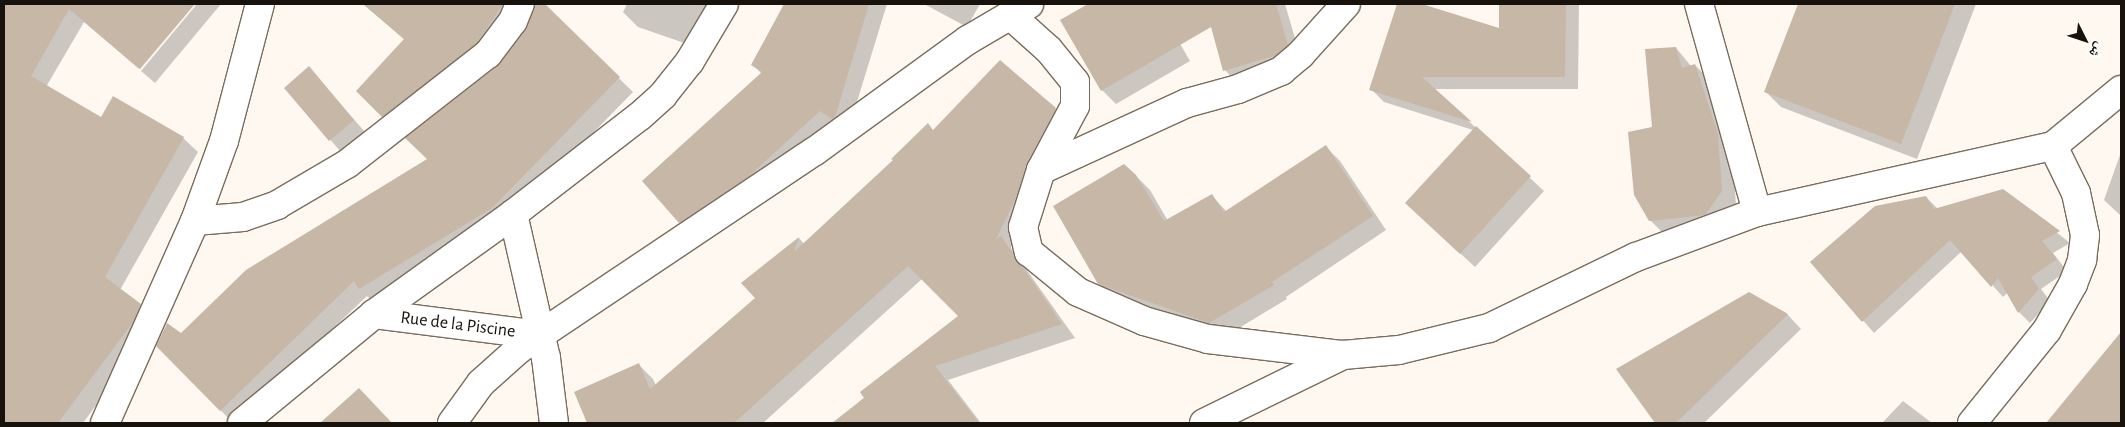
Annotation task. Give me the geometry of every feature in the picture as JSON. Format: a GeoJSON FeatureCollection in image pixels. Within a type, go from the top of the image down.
{"type":"FeatureCollection","features":[{"type":"Feature","properties":{"kind":"street"},"geometry":{"type":"LineString","coordinates":[[105,423],[194,221],[224,141],[260,4]]}},
{"type":"Feature","properties":{"kind":"street"},"geometry":{"type":"LineString","coordinates":[[194,221],[243,217],[277,205],[347,164],[488,54],[512,21],[520,4]]}},
{"type":"Feature","properties":{"kind":"street"},"geometry":{"type":"LineString","coordinates":[[242,423],[374,314],[513,214],[663,95],[690,61],[724,4]]}},
{"type":"Feature","properties":{"kind":"street"},"geometry":{"type":"LineString","coordinates":[[1041,170],[1187,103],[1238,89],[1281,71],[1301,54],[1346,4]]}},
{"type":"Feature","properties":{"kind":"street"},"geometry":{"type":"LineString","coordinates":[[1699,4],[1756,212]]}},
{"type":"Feature","properties":{"kind":"street"},"geometry":{"type":"LineString","coordinates":[[452,423],[487,377],[519,349],[815,151],[968,40],[1019,10],[1048,50],[1075,82],[1075,106],[1041,170],[1023,227],[1029,252],[1078,292],[1144,321],[1208,339],[1343,355],[1399,350],[1489,328],[1636,257],[1756,212],[2053,146],[2121,90]]}},
{"type":"Feature","properties":{"kind":"street"},"geometry":{"type":"LineString","coordinates":[[1972,423],[2047,330],[2073,284],[2082,260],[2085,235],[2076,193],[2053,146]]}},
{"type":"Feature","properties":{"kind":"street","name":"Rue de la Piscine"},"geometry":{"type":"LineString","coordinates":[[513,214],[551,384],[554,423]]}},
{"type":"Feature","properties":{"kind":"street","name":"Rue de la Piscine"},"geometry":{"type":"LineString","coordinates":[[374,314],[541,335]]}},
{"type":"Feature","properties":{"kind":"street"},"geometry":{"type":"LineString","coordinates":[[1204,423],[1343,355]]}},
{"type":"Feature","properties":{"kind":"building"},"geometry":{"type":"Polygon","coordinates":[[[4,4],[195,4],[140,69],[69,9],[31,76],[101,117],[113,96],[184,137],[105,277],[141,304],[133,322],[58,423],[4,423],[4,4]]]}},
{"type":"Feature","properties":{"kind":"building"},"geometry":{"type":"Polygon","coordinates":[[[363,4],[503,4],[477,43],[382,117],[356,91],[404,39],[363,4]]]}},
{"type":"Feature","properties":{"kind":"building"},"geometry":{"type":"Polygon","coordinates":[[[535,4],[545,4],[620,77],[492,208],[359,289],[354,281],[220,411],[156,346],[167,323],[181,333],[246,270],[427,159],[405,138],[500,64],[526,30],[535,4]]]}},
{"type":"Feature","properties":{"kind":"building"},"geometry":{"type":"Polygon","coordinates":[[[784,4],[869,4],[835,117],[832,119],[820,111],[749,176],[679,223],[642,181],[762,72],[751,65],[784,4]]]}},
{"type":"Feature","properties":{"kind":"building"},"geometry":{"type":"Polygon","coordinates":[[[1088,4],[1276,4],[1288,45],[1274,56],[1223,71],[1211,27],[1101,91],[1060,20],[1088,4]]]}},
{"type":"Feature","properties":{"kind":"building"},"geometry":{"type":"Polygon","coordinates":[[[1397,4],[1422,4],[1499,28],[1499,4],[1566,4],[1565,77],[1422,77],[1472,122],[1369,90],[1397,4]]]}},
{"type":"Feature","properties":{"kind":"building"},"geometry":{"type":"Polygon","coordinates":[[[1798,4],[1955,4],[1901,144],[1764,92],[1798,4]]]}},
{"type":"Feature","properties":{"kind":"building"},"geometry":{"type":"Polygon","coordinates":[[[1676,47],[1682,68],[1695,64],[1718,134],[1722,191],[1705,215],[1649,221],[1634,195],[1628,132],[1652,127],[1645,49],[1676,47]]]}},
{"type":"Feature","properties":{"kind":"building"},"geometry":{"type":"Polygon","coordinates":[[[1000,60],[1056,108],[1027,163],[1016,198],[996,239],[1001,236],[1062,324],[935,366],[979,423],[832,423],[864,398],[860,392],[958,316],[908,266],[734,423],[587,423],[574,392],[639,363],[650,389],[755,298],[741,283],[799,237],[794,252],[893,160],[891,159],[928,123],[933,130],[1000,60]]]}},
{"type":"Feature","properties":{"kind":"building"},"geometry":{"type":"Polygon","coordinates":[[[309,66],[354,120],[329,141],[284,88],[309,66]]]}},
{"type":"Feature","properties":{"kind":"building"},"geometry":{"type":"Polygon","coordinates":[[[1476,126],[1531,176],[1460,254],[1405,203],[1476,126]]]}},
{"type":"Feature","properties":{"kind":"building"},"geometry":{"type":"Polygon","coordinates":[[[1326,145],[1373,216],[1272,282],[1274,285],[1209,323],[1098,284],[1053,206],[1124,164],[1136,175],[1164,221],[1212,194],[1224,212],[1326,145]]]}},
{"type":"Feature","properties":{"kind":"building"},"geometry":{"type":"Polygon","coordinates":[[[2003,189],[2060,231],[2042,241],[2057,259],[2031,277],[2039,289],[2018,313],[1998,278],[1991,287],[1950,240],[1862,322],[1810,262],[1875,206],[1926,196],[1934,209],[2003,189]]]}},
{"type":"Feature","properties":{"kind":"building"},"geometry":{"type":"Polygon","coordinates":[[[1749,292],[1788,314],[1676,423],[1655,423],[1616,369],[1749,292]]]}},
{"type":"Feature","properties":{"kind":"building"},"geometry":{"type":"Polygon","coordinates":[[[2121,332],[2121,423],[2046,423],[2121,332]]]}},
{"type":"Feature","properties":{"kind":"building"},"geometry":{"type":"Polygon","coordinates":[[[359,388],[392,423],[320,423],[359,388]]]}}]}
